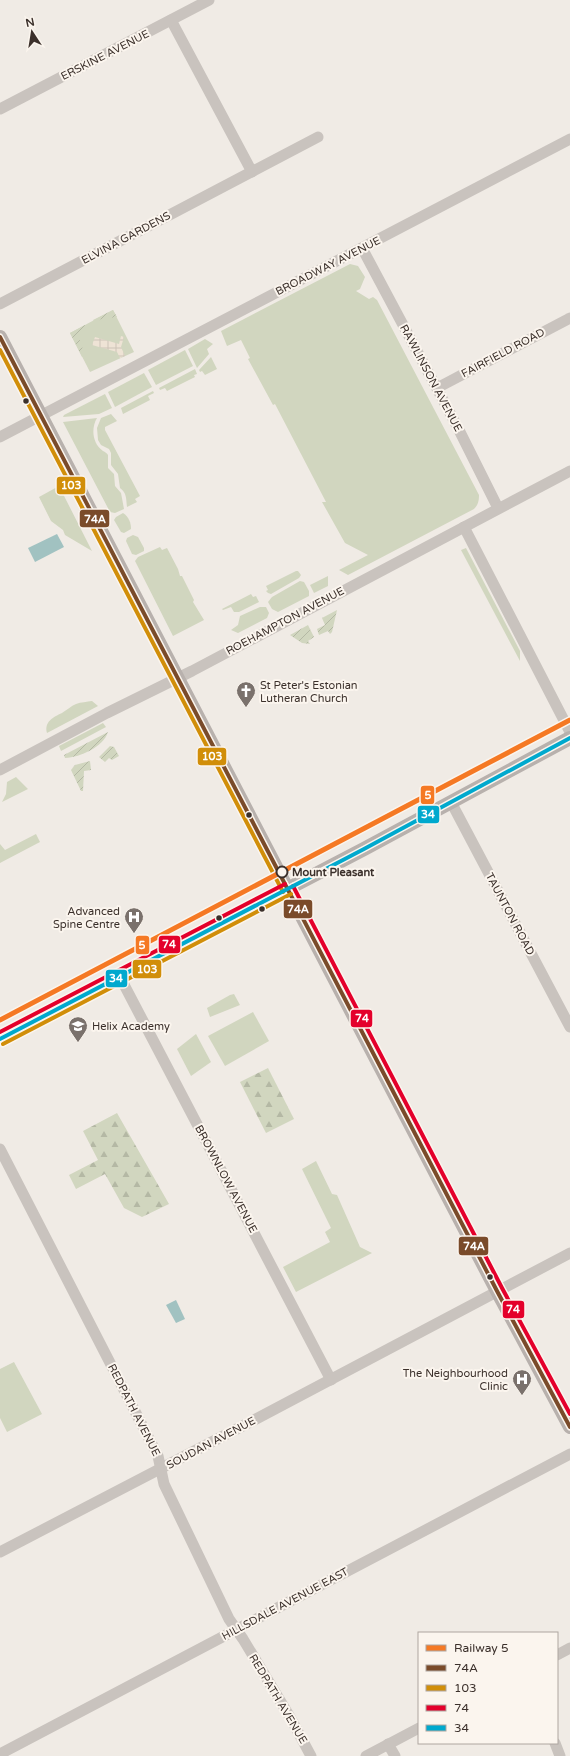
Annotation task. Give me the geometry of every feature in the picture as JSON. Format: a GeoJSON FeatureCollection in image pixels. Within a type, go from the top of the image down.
{"type":"FeatureCollection","features":[{"type":"Feature","properties":{"kind":"main road"},"geometry":{"type":"LineString","coordinates":[[0,337],[497,1291],[570,1428]]}},
{"type":"Feature","properties":{"kind":"main road"},"geometry":{"type":"LineString","coordinates":[[0,1039],[288,889],[570,738]]}},
{"type":"Feature","properties":{"kind":"street","name":"ERSKINE AVENUE"},"geometry":{"type":"LineString","coordinates":[[0,109],[209,0]]}},
{"type":"Feature","properties":{"kind":"street"},"geometry":{"type":"LineString","coordinates":[[171,20],[252,172]]}},
{"type":"Feature","properties":{"kind":"street","name":"ELVINA GARDENS"},"geometry":{"type":"LineString","coordinates":[[0,304],[318,137]]}},
{"type":"Feature","properties":{"kind":"street","name":"BROADWAY AVENUE"},"geometry":{"type":"LineString","coordinates":[[0,437],[570,139]]}},
{"type":"Feature","properties":{"kind":"street","name":"RAWLINSON AVENUE"},"geometry":{"type":"LineString","coordinates":[[362,248],[437,388],[498,508]]}},
{"type":"Feature","properties":{"kind":"street","name":"FAIRFIELD ROAD"},"geometry":{"type":"LineString","coordinates":[[437,388],[570,318]]}},
{"type":"Feature","properties":{"kind":"street","name":"ROEHAMPTON AVENUE"},"geometry":{"type":"LineString","coordinates":[[0,770],[570,471]]}},
{"type":"Feature","properties":{"kind":"street"},"geometry":{"type":"LineString","coordinates":[[464,527],[570,732]]}},
{"type":"Feature","properties":{"kind":"street","name":"TAUNTON ROAD"},"geometry":{"type":"LineString","coordinates":[[451,802],[570,1027]]}},
{"type":"Feature","properties":{"kind":"street","name":"BROWNLOW AVENUE"},"geometry":{"type":"LineString","coordinates":[[120,977],[331,1380]]}},
{"type":"Feature","properties":{"kind":"street","name":"REDPATH AVENUE"},"geometry":{"type":"LineString","coordinates":[[0,1149],[155,1449],[162,1468],[164,1484],[225,1612],[237,1629],[311,1756]]}},
{"type":"Feature","properties":{"kind":"street","name":"SOUDAN AVENUE"},"geometry":{"type":"LineString","coordinates":[[0,1552],[331,1380],[570,1253]]}},
{"type":"Feature","properties":{"kind":"street","name":"HILLSDALE AVENUE EAST"},"geometry":{"type":"LineString","coordinates":[[0,1754],[570,1454]]}},
{"type":"Feature","properties":{"kind":"street"},"geometry":{"type":"LineString","coordinates":[[558,1654],[570,1648]]}},
{"type":"Feature","properties":{"kind":"street"},"geometry":{"type":"LineString","coordinates":[[366,1756],[418,1729]]}},
{"type":"Feature","properties":{"kind":"street"},"geometry":{"type":"LineString","coordinates":[[388,1744],[395,1756]]}},
{"type":"Feature","properties":{"kind":"street"},"geometry":{"type":"LineString","coordinates":[[555,1744],[560,1756]]}},
{"type":"Feature","properties":{"kind":"green space"},"geometry":{"type":"Polygon","coordinates":[[[350,264],[358,266],[365,277],[360,289],[356,291],[369,299],[373,297],[377,300],[479,495],[479,499],[474,509],[348,575],[339,570],[368,555],[345,543],[322,502],[326,502],[275,404],[273,405],[248,359],[250,358],[241,340],[227,346],[221,331],[350,264]]]}},
{"type":"Feature","properties":{"kind":"green space"},"geometry":{"type":"Polygon","coordinates":[[[113,310],[134,352],[90,372],[70,333],[113,310]]]}},
{"type":"Feature","properties":{"kind":"green space"},"geometry":{"type":"Polygon","coordinates":[[[113,310],[117,317],[101,319],[95,323],[93,320],[113,310]]]}},
{"type":"Feature","properties":{"kind":"green space"},"geometry":{"type":"Polygon","coordinates":[[[85,325],[86,330],[80,339],[86,353],[82,357],[70,333],[85,325]]]}},
{"type":"Feature","properties":{"kind":"green space"},"geometry":{"type":"Polygon","coordinates":[[[205,339],[213,344],[207,349],[209,354],[197,368],[188,349],[205,339]]]}},
{"type":"Feature","properties":{"kind":"green space"},"geometry":{"type":"Polygon","coordinates":[[[185,350],[193,366],[156,385],[148,370],[185,350]]]}},
{"type":"Feature","properties":{"kind":"green space"},"geometry":{"type":"Polygon","coordinates":[[[211,357],[217,369],[205,375],[199,370],[211,357]]]}},
{"type":"Feature","properties":{"kind":"green space"},"geometry":{"type":"Polygon","coordinates":[[[195,369],[197,374],[194,375],[195,377],[167,391],[165,388],[160,390],[159,388],[195,369]]]}},
{"type":"Feature","properties":{"kind":"green space"},"geometry":{"type":"Polygon","coordinates":[[[144,373],[152,387],[115,407],[108,392],[144,373]]]}},
{"type":"Feature","properties":{"kind":"green space"},"geometry":{"type":"Polygon","coordinates":[[[153,391],[154,393],[148,396],[150,400],[123,414],[121,408],[153,391]]]}},
{"type":"Feature","properties":{"kind":"green space"},"geometry":{"type":"Polygon","coordinates":[[[105,394],[112,408],[99,414],[63,417],[64,415],[105,394]]]}},
{"type":"Feature","properties":{"kind":"green space"},"geometry":{"type":"Polygon","coordinates":[[[111,414],[117,421],[105,427],[105,430],[140,496],[135,499],[137,502],[127,507],[125,494],[120,488],[118,474],[111,465],[111,453],[109,449],[101,445],[98,440],[97,428],[101,418],[111,414]]]}},
{"type":"Feature","properties":{"kind":"green space"},"geometry":{"type":"Polygon","coordinates":[[[97,418],[93,431],[95,440],[99,448],[108,455],[108,468],[114,474],[115,486],[121,493],[124,509],[115,513],[110,512],[63,422],[97,418]]]}},
{"type":"Feature","properties":{"kind":"green space"},"geometry":{"type":"Polygon","coordinates":[[[59,486],[92,551],[65,535],[63,530],[51,521],[39,497],[59,486]]]}},
{"type":"Feature","properties":{"kind":"green space"},"geometry":{"type":"Polygon","coordinates":[[[123,513],[128,518],[131,527],[131,529],[124,533],[121,532],[114,520],[123,513]]]}},
{"type":"Feature","properties":{"kind":"green space"},"geometry":{"type":"Polygon","coordinates":[[[133,535],[138,537],[144,548],[144,551],[136,555],[132,554],[126,541],[127,538],[133,535]]]}},
{"type":"Feature","properties":{"kind":"green space"},"geometry":{"type":"Polygon","coordinates":[[[160,547],[162,550],[167,548],[180,576],[182,576],[194,600],[193,602],[204,620],[173,636],[135,561],[138,557],[160,547]]]}},
{"type":"Feature","properties":{"kind":"green space"},"geometry":{"type":"Polygon","coordinates":[[[466,548],[520,651],[520,661],[461,550],[466,548]]]}},
{"type":"Feature","properties":{"kind":"green space"},"geometry":{"type":"Polygon","coordinates":[[[298,571],[301,575],[299,578],[271,594],[266,591],[268,590],[266,586],[298,571]]]}},
{"type":"Feature","properties":{"kind":"green space"},"geometry":{"type":"Polygon","coordinates":[[[328,576],[328,586],[314,593],[310,585],[328,576]]]}},
{"type":"Feature","properties":{"kind":"green space"},"geometry":{"type":"Polygon","coordinates":[[[300,581],[304,582],[309,591],[309,596],[278,612],[272,609],[268,602],[272,597],[300,581]]]}},
{"type":"Feature","properties":{"kind":"green space"},"geometry":{"type":"Polygon","coordinates":[[[251,594],[253,597],[256,596],[259,602],[239,612],[234,612],[231,607],[222,609],[251,594]]]}},
{"type":"Feature","properties":{"kind":"green space"},"geometry":{"type":"Polygon","coordinates":[[[260,607],[266,607],[269,613],[267,618],[238,633],[231,630],[238,625],[240,616],[260,607]]]}},
{"type":"Feature","properties":{"kind":"green space"},"geometry":{"type":"Polygon","coordinates":[[[337,610],[332,632],[330,634],[328,631],[319,635],[317,629],[325,625],[322,618],[337,610]]]}},
{"type":"Feature","properties":{"kind":"green space"},"geometry":{"type":"Polygon","coordinates":[[[308,625],[314,637],[308,641],[310,644],[302,643],[290,635],[308,625]]]}},
{"type":"Feature","properties":{"kind":"green space"},"geometry":{"type":"Polygon","coordinates":[[[92,701],[98,706],[47,733],[46,729],[50,720],[76,704],[92,701]]]}},
{"type":"Feature","properties":{"kind":"green space"},"geometry":{"type":"Polygon","coordinates":[[[103,723],[106,727],[61,751],[59,746],[103,723]]]}},
{"type":"Feature","properties":{"kind":"green space"},"geometry":{"type":"Polygon","coordinates":[[[108,732],[96,747],[78,756],[65,758],[64,755],[108,732]]]}},
{"type":"Feature","properties":{"kind":"green space"},"geometry":{"type":"Polygon","coordinates":[[[110,746],[114,747],[119,756],[112,760],[109,758],[105,762],[99,757],[110,746]]]}},
{"type":"Feature","properties":{"kind":"green space"},"geometry":{"type":"Polygon","coordinates":[[[90,761],[91,770],[84,771],[83,791],[81,791],[71,770],[75,765],[90,761]]]}},
{"type":"Feature","properties":{"kind":"green space"},"geometry":{"type":"Polygon","coordinates":[[[16,777],[28,789],[2,802],[6,794],[7,782],[16,777]]]}},
{"type":"Feature","properties":{"kind":"green space"},"geometry":{"type":"Polygon","coordinates":[[[36,834],[40,842],[0,863],[0,844],[5,850],[36,834]]]}},
{"type":"Feature","properties":{"kind":"green space"},"geometry":{"type":"Polygon","coordinates":[[[234,994],[240,1005],[210,1017],[207,1008],[234,994]]]}},
{"type":"Feature","properties":{"kind":"green space"},"geometry":{"type":"Polygon","coordinates":[[[253,1012],[269,1041],[225,1066],[208,1036],[253,1012]]]}},
{"type":"Feature","properties":{"kind":"green space"},"geometry":{"type":"Polygon","coordinates":[[[196,1034],[211,1062],[191,1076],[177,1049],[196,1034]]]}},
{"type":"Feature","properties":{"kind":"green space"},"geometry":{"type":"Polygon","coordinates":[[[268,1068],[294,1119],[266,1133],[240,1082],[268,1068]]]}},
{"type":"Feature","properties":{"kind":"green space"},"geometry":{"type":"Polygon","coordinates":[[[117,1113],[169,1204],[142,1217],[124,1208],[105,1174],[76,1189],[69,1175],[98,1160],[83,1131],[117,1113]]]}},
{"type":"Feature","properties":{"kind":"green space"},"geometry":{"type":"Polygon","coordinates":[[[316,1161],[332,1194],[337,1195],[360,1247],[372,1253],[296,1292],[283,1267],[330,1242],[325,1232],[331,1228],[302,1169],[316,1161]]]}},
{"type":"Feature","properties":{"kind":"green space"},"geometry":{"type":"Polygon","coordinates":[[[14,1362],[42,1414],[7,1432],[0,1418],[0,1369],[14,1362]]]}},
{"type":"Feature","properties":{"kind":"shaded area"},"geometry":{"type":"Polygon","coordinates":[[[121,336],[124,337],[121,347],[125,356],[120,358],[117,352],[92,345],[95,337],[119,344],[121,336]]]}},
{"type":"Feature","properties":{"kind":"water"},"geometry":{"type":"Polygon","coordinates":[[[57,534],[64,547],[35,562],[28,548],[57,534]]]}},
{"type":"Feature","properties":{"kind":"water"},"geometry":{"type":"Polygon","coordinates":[[[176,1300],[185,1319],[176,1323],[166,1305],[176,1300]]]}},
{"type":"Feature","properties":{"kind":"rail line","name":"5"},"geometry":{"type":"LineString","coordinates":[[0,1020],[570,720]]}},
{"type":"Feature","properties":{"kind":"transit line","name":"74A"},"geometry":{"type":"LineString","coordinates":[[0,337],[497,1291],[570,1427]]}},
{"type":"Feature","properties":{"kind":"transit line","name":"103"},"geometry":{"type":"LineString","coordinates":[[0,350],[283,892]]}},
{"type":"Feature","properties":{"kind":"transit line","name":"34"},"geometry":{"type":"LineString","coordinates":[[0,1039],[364,849],[570,738]]}},
{"type":"Feature","properties":{"kind":"transit line","name":"74"},"geometry":{"type":"LineString","coordinates":[[0,1032],[285,884]]}},
{"type":"Feature","properties":{"kind":"transit line","name":"74"},"geometry":{"type":"LineString","coordinates":[[293,886],[502,1288],[570,1414]]}},
{"type":"Feature","properties":{"kind":"transit line","name":"103"},"geometry":{"type":"LineString","coordinates":[[3,1044],[291,894]]}},
{"type":"Feature","properties":{"kind":"place","name":"St Peter's Estonian Lutheran Church"},"geometry":{"type":"Point","coordinates":[246,708]}},
{"type":"Feature","properties":{"kind":"place","name":"Mount Pleasant"},"geometry":{"type":"Point","coordinates":[282,872]}},
{"type":"Feature","properties":{"kind":"place","name":"Advanced Spine Centre"},"geometry":{"type":"Point","coordinates":[134,934]}},
{"type":"Feature","properties":{"kind":"place","name":"Helix Academy"},"geometry":{"type":"Point","coordinates":[78,1043]}},
{"type":"Feature","properties":{"kind":"place","name":"The Neighbourhood Clinic"},"geometry":{"type":"Point","coordinates":[522,1396]}}]}
